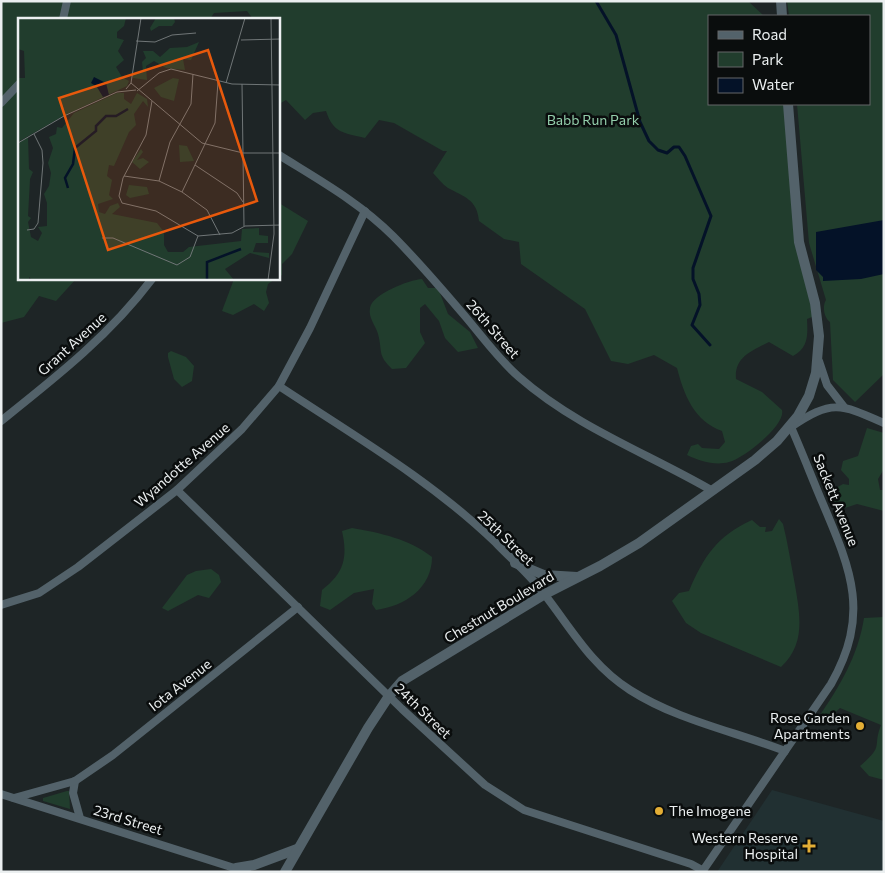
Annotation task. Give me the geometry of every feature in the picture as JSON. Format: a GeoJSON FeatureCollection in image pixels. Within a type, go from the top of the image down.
{"type":"FeatureCollection","features":[{"type":"Feature","properties":{"kind":"street"},"geometry":{"type":"LineString","coordinates":[[62,18],[67,1]]}},
{"type":"Feature","properties":{"kind":"street"},"geometry":{"type":"LineString","coordinates":[[781,1],[782,15]]}},
{"type":"Feature","properties":{"kind":"street"},"geometry":{"type":"LineString","coordinates":[[1,103],[18,85]]}},
{"type":"Feature","properties":{"kind":"street"},"geometry":{"type":"LineString","coordinates":[[788,105],[799,242],[818,320],[818,360],[812,388],[791,426]]}},
{"type":"Feature","properties":{"kind":"street","name":"26th Street"},"geometry":{"type":"LineString","coordinates":[[280,156],[365,211],[409,252],[501,359],[544,397],[596,431],[665,463],[711,490]]}},
{"type":"Feature","properties":{"kind":"street","name":"Wyandotte Avenue"},"geometry":{"type":"LineString","coordinates":[[1,605],[33,595],[56,583],[177,490],[225,447],[279,386],[310,328],[365,211]]}},
{"type":"Feature","properties":{"kind":"street","name":"Grant Avenue"},"geometry":{"type":"LineString","coordinates":[[1,421],[98,341],[122,317],[151,280]]}},
{"type":"Feature","properties":{"kind":"street"},"geometry":{"type":"LineString","coordinates":[[818,360],[827,385],[844,406]]}},
{"type":"Feature","properties":{"kind":"street","name":"25th Street"},"geometry":{"type":"LineString","coordinates":[[279,386],[429,486],[478,527],[545,594],[580,645],[610,675],[629,689],[670,711],[784,751]]}},
{"type":"Feature","properties":{"kind":"street"},"geometry":{"type":"LineString","coordinates":[[791,426],[826,408],[834,406],[844,406],[884,423]]}},
{"type":"Feature","properties":{"kind":"street","name":"Chestnut Boulevard"},"geometry":{"type":"LineString","coordinates":[[285,872],[389,696],[408,676],[545,594],[638,543],[754,460],[791,426]]}},
{"type":"Feature","properties":{"kind":"street","name":"Sackett Avenue"},"geometry":{"type":"LineString","coordinates":[[702,871],[831,684],[842,664],[850,642],[854,612],[849,570],[791,426]]}},
{"type":"Feature","properties":{"kind":"street","name":"24th Street"},"geometry":{"type":"LineString","coordinates":[[177,490],[389,696],[485,785],[522,809],[690,864],[702,871]]}},
{"type":"Feature","properties":{"kind":"street"},"geometry":{"type":"LineString","coordinates":[[515,564],[544,575],[578,577]]}},
{"type":"Feature","properties":{"kind":"street","name":"Iota Avenue"},"geometry":{"type":"LineString","coordinates":[[14,798],[75,781],[113,754],[298,607]]}},
{"type":"Feature","properties":{"kind":"street"},"geometry":{"type":"LineString","coordinates":[[75,781],[73,793],[80,818]]}},
{"type":"Feature","properties":{"kind":"street","name":"23rd Street"},"geometry":{"type":"LineString","coordinates":[[1,794],[247,872]]}},
{"type":"Feature","properties":{"kind":"street"},"geometry":{"type":"LineString","coordinates":[[236,868],[254,865],[297,849]]}},
{"type":"Feature","properties":{"kind":"shaded area","name":"Western Reserve Hospital"},"geometry":{"type":"Polygon","coordinates":[[[772,790],[884,821],[884,872],[717,872],[772,790]]]}},
{"type":"Feature","properties":{"kind":"green space","name":"Babb Run Park"},"geometry":{"type":"Polygon","coordinates":[[[1,1],[748,1],[763,15],[708,15],[708,105],[788,105],[794,192],[817,315],[807,319],[806,341],[798,353],[793,356],[769,342],[745,356],[738,365],[736,379],[762,392],[782,410],[778,424],[763,440],[729,462],[708,462],[687,455],[691,446],[698,444],[702,448],[719,449],[725,442],[722,431],[712,427],[697,414],[683,388],[677,368],[654,355],[628,364],[611,361],[585,309],[521,264],[519,242],[504,239],[479,221],[473,203],[446,186],[433,173],[447,151],[443,151],[394,123],[379,120],[365,138],[340,131],[332,124],[326,111],[313,113],[305,120],[286,100],[280,103],[280,18],[252,18],[247,11],[214,13],[211,18],[18,18],[18,280],[75,280],[56,301],[39,296],[24,317],[1,323],[1,1]]]}},
{"type":"Feature","properties":{"kind":"green space"},"geometry":{"type":"Polygon","coordinates":[[[787,1],[884,1],[884,374],[855,402],[833,380],[830,322],[825,315],[824,305],[826,300],[809,243],[797,105],[870,105],[870,15],[789,15],[787,1]]]}},
{"type":"Feature","properties":{"kind":"green space"},"geometry":{"type":"Polygon","coordinates":[[[280,204],[308,221],[292,254],[282,264],[282,275],[280,276],[280,204]]]}},
{"type":"Feature","properties":{"kind":"green space"},"geometry":{"type":"Polygon","coordinates":[[[422,279],[428,288],[438,288],[448,314],[470,332],[478,348],[458,352],[445,338],[439,321],[425,304],[420,308],[420,332],[425,343],[406,368],[392,369],[382,356],[378,334],[370,315],[370,308],[372,303],[384,293],[400,285],[422,279]]]}},
{"type":"Feature","properties":{"kind":"green space"},"geometry":{"type":"Polygon","coordinates":[[[234,280],[274,280],[268,284],[266,292],[269,303],[264,311],[254,304],[233,315],[222,311],[234,280]]]}},
{"type":"Feature","properties":{"kind":"green space"},"geometry":{"type":"Polygon","coordinates":[[[171,351],[186,357],[194,366],[192,381],[182,387],[174,379],[168,357],[168,353],[171,351]]]}},
{"type":"Feature","properties":{"kind":"green space"},"geometry":{"type":"Polygon","coordinates":[[[867,428],[884,433],[884,469],[878,479],[880,490],[884,490],[884,511],[857,504],[845,508],[833,504],[827,493],[843,484],[849,485],[849,479],[841,470],[843,461],[858,456],[867,428]]]}},
{"type":"Feature","properties":{"kind":"green space"},"geometry":{"type":"Polygon","coordinates":[[[779,519],[783,524],[797,596],[799,618],[798,639],[789,658],[781,667],[701,633],[686,623],[672,601],[679,593],[689,591],[706,557],[730,533],[752,520],[760,527],[766,527],[765,532],[772,531],[779,519]]]}},
{"type":"Feature","properties":{"kind":"green space"},"geometry":{"type":"Polygon","coordinates":[[[352,528],[404,541],[432,557],[431,568],[427,578],[415,594],[397,604],[376,610],[372,604],[374,589],[354,593],[330,610],[320,606],[322,590],[340,571],[344,557],[342,531],[352,528]]]}},
{"type":"Feature","properties":{"kind":"green space"},"geometry":{"type":"Polygon","coordinates":[[[211,569],[219,575],[221,582],[209,598],[198,595],[168,611],[162,608],[187,575],[196,571],[211,569]]]}},
{"type":"Feature","properties":{"kind":"green space"},"geometry":{"type":"Polygon","coordinates":[[[884,617],[884,780],[869,776],[860,766],[873,754],[881,725],[840,708],[824,723],[818,718],[834,694],[853,658],[864,618],[884,617]]]}},
{"type":"Feature","properties":{"kind":"green space"},"geometry":{"type":"Polygon","coordinates":[[[69,791],[70,809],[43,801],[43,798],[69,791]]]}},
{"type":"Feature","properties":{"kind":"water"},"geometry":{"type":"Polygon","coordinates":[[[884,220],[884,274],[861,279],[823,281],[823,277],[816,270],[816,232],[884,220]]]}},
{"type":"Feature","properties":{"kind":"waterway"},"geometry":{"type":"LineString","coordinates":[[596,1],[616,35],[640,122],[649,141],[658,150],[667,153],[674,147],[679,147],[685,156],[711,216],[693,268],[693,279],[699,294],[700,305],[692,325],[710,345]]}},
{"type":"Feature","properties":{"kind":"place","name":"Rose Garden Apartments"},"geometry":{"type":"Point","coordinates":[860,726]}},
{"type":"Feature","properties":{"kind":"place","name":"The Imogene"},"geometry":{"type":"Point","coordinates":[659,811]}},
{"type":"Feature","properties":{"kind":"place","name":"Western Reserve Hospital"},"geometry":{"type":"Point","coordinates":[809,846]}}]}
